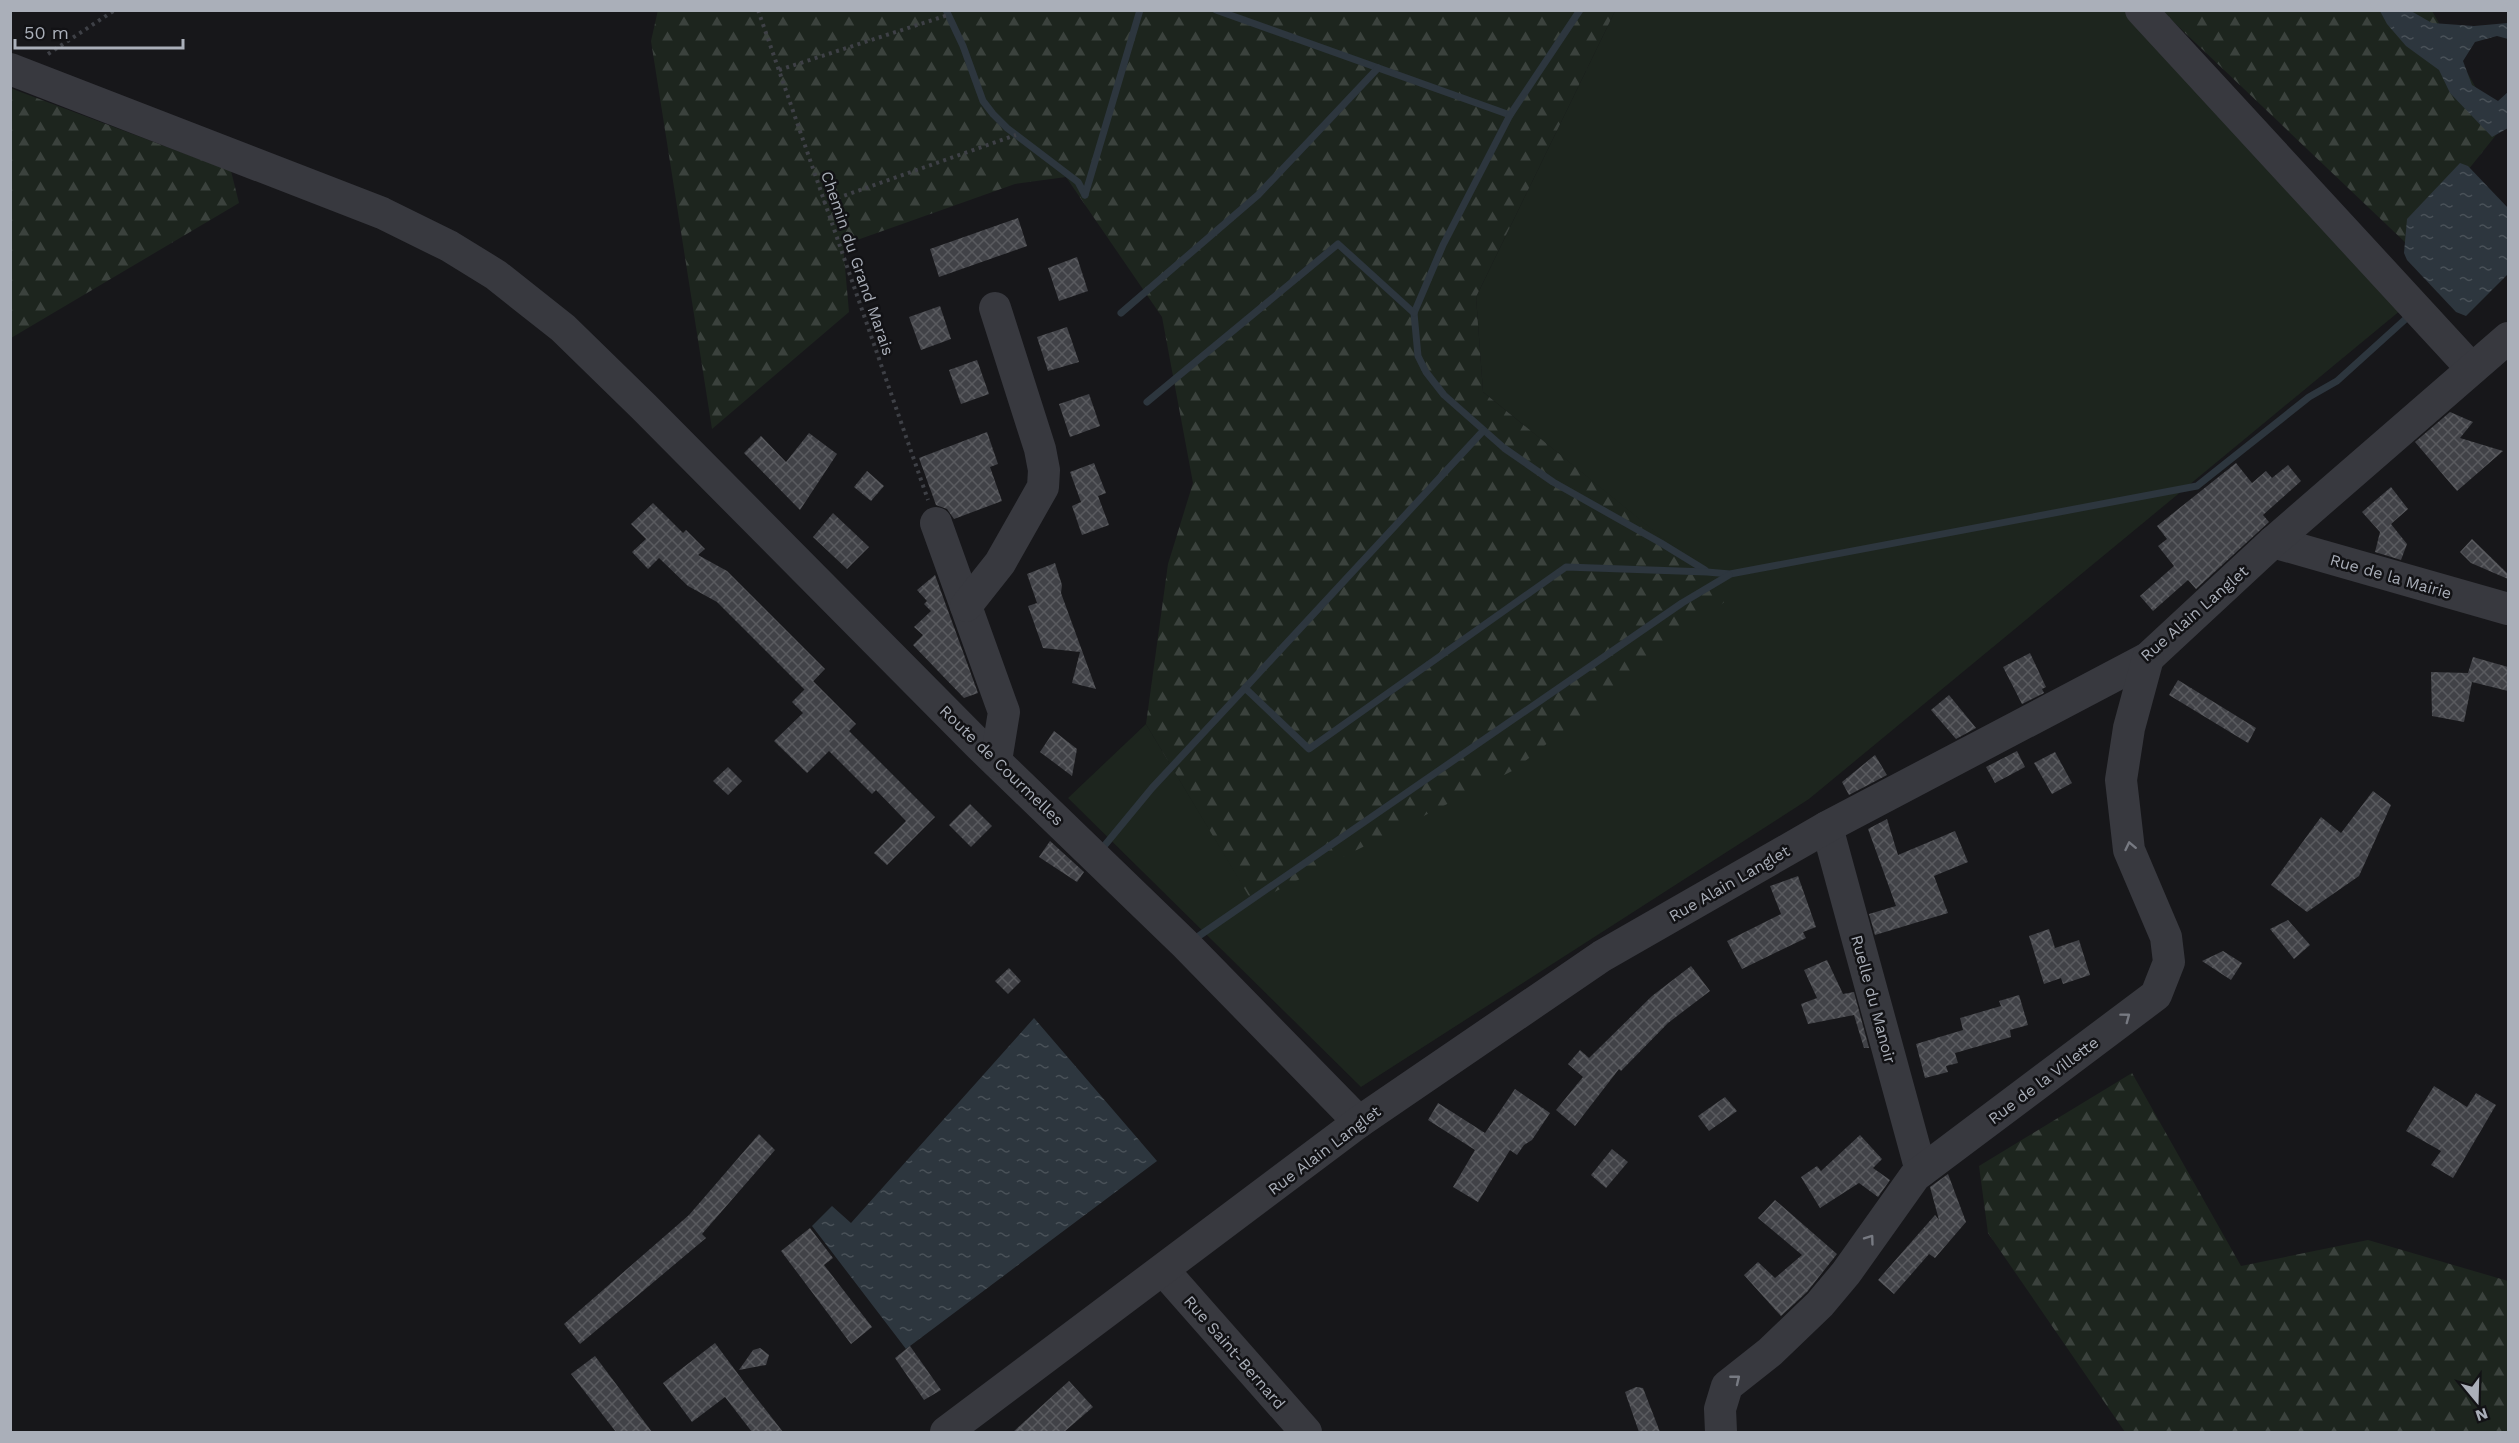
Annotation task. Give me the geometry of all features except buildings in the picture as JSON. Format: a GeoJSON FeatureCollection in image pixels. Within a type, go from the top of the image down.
{"type":"FeatureCollection","features":[{"type":"Feature","properties":{"kind":"street"},"geometry":{"type":"LineString","coordinates":[[2141,10],[2472,369]]}},
{"type":"Feature","properties":{"kind":"street","name":"Route de Courmelles"},"geometry":{"type":"LineString","coordinates":[[16,71],[382,213],[449,246],[496,275],[563,328],[644,407],[996,761],[1183,942],[1359,1122]]}},
{"type":"Feature","properties":{"kind":"street"},"geometry":{"type":"LineString","coordinates":[[966,606],[1000,563],[1043,487],[1044,470],[1040,449],[995,308]]}},
{"type":"Feature","properties":{"kind":"street","name":"Rue Alain Langlet"},"geometry":{"type":"LineString","coordinates":[[946,1432],[1164,1271],[1359,1122],[1602,956],[1827,827],[2148,658],[2273,542],[2508,338]]}},
{"type":"Feature","properties":{"kind":"street"},"geometry":{"type":"LineString","coordinates":[[936,523],[1004,712],[996,761]]}},
{"type":"Feature","properties":{"kind":"street","name":"Rue de la Mairie"},"geometry":{"type":"LineString","coordinates":[[2273,542],[2508,609]]}},
{"type":"Feature","properties":{"kind":"street","name":"Rue de la Villette"},"geometry":{"type":"LineString","coordinates":[[1721,1432],[1720,1409],[1727,1386],[1770,1352],[1820,1304],[1846,1273],[1915,1176],[2156,995],[2169,962],[2166,937],[2129,850],[2121,780],[2129,728],[2148,658]]}},
{"type":"Feature","properties":{"kind":"street","name":"Ruelle du Manoir"},"geometry":{"type":"LineString","coordinates":[[1827,827],[1921,1171]]}},
{"type":"Feature","properties":{"kind":"street","name":"Rue Saint-Bernard"},"geometry":{"type":"LineString","coordinates":[[1164,1271],[1306,1432]]}},
{"type":"Feature","properties":{"kind":"path"},"geometry":{"type":"LineString","coordinates":[[16,71],[115,10]]}},
{"type":"Feature","properties":{"kind":"path","name":"Chemin du Grand Marais"},"geometry":{"type":"LineString","coordinates":[[758,10],[936,523]]}},
{"type":"Feature","properties":{"kind":"path"},"geometry":{"type":"LineString","coordinates":[[779,70],[948,15]]}},
{"type":"Feature","properties":{"kind":"path"},"geometry":{"type":"LineString","coordinates":[[824,203],[1016,135]]}},
{"type":"Feature","properties":{"kind":"green space"},"geometry":{"type":"Polygon","coordinates":[[[658,10],[1615,11],[1476,297],[1483,392],[1733,595],[1514,770],[1253,903],[1146,724],[1168,564],[1193,483],[1162,317],[1066,177],[1015,184],[843,245],[849,312],[712,429],[651,41],[658,10]]]}},
{"type":"Feature","properties":{"kind":"green space"},"geometry":{"type":"Polygon","coordinates":[[[1615,11],[2152,11],[2401,310],[1809,799],[1361,1087],[1068,798],[1146,724],[1253,902],[1732,595],[1483,392],[1476,297],[1615,11]]]}},
{"type":"Feature","properties":{"kind":"green space"},"geometry":{"type":"Polygon","coordinates":[[[2162,11],[2432,11],[2500,130],[2408,245],[2162,11]]]}},
{"type":"Feature","properties":{"kind":"green space"},"geometry":{"type":"Polygon","coordinates":[[[10,88],[231,171],[239,203],[11,338],[10,88]]]}},
{"type":"Feature","properties":{"kind":"green space"},"geometry":{"type":"Polygon","coordinates":[[[2132,1073],[2241,1266],[2368,1240],[2508,1281],[2508,1432],[2125,1432],[1988,1233],[1979,1166],[2132,1073]]]}},
{"type":"Feature","properties":{"kind":"water"},"geometry":{"type":"Polygon","coordinates":[[[2380,11],[2411,11],[2432,23],[2474,26],[2508,23],[2508,39],[2497,36],[2475,42],[2463,61],[2472,85],[2498,101],[2508,92],[2508,128],[2492,137],[2450,93],[2439,70],[2406,46],[2387,24],[2380,11]]]}},
{"type":"Feature","properties":{"kind":"water"},"geometry":{"type":"Polygon","coordinates":[[[2460,163],[2468,166],[2508,208],[2508,274],[2466,316],[2456,312],[2407,260],[2404,253],[2407,219],[2460,163]]]}},
{"type":"Feature","properties":{"kind":"water"},"geometry":{"type":"Polygon","coordinates":[[[1034,1018],[1157,1161],[906,1349],[812,1226],[832,1206],[851,1223],[1034,1018]]]}},
{"type":"Feature","properties":{"kind":"waterway"},"geometry":{"type":"LineString","coordinates":[[946,10],[963,46],[983,101],[1007,128],[1078,182],[1085,195]]}},
{"type":"Feature","properties":{"kind":"waterway"},"geometry":{"type":"LineString","coordinates":[[1085,195],[1140,10]]}},
{"type":"Feature","properties":{"kind":"waterway"},"geometry":{"type":"LineString","coordinates":[[1216,10],[1510,115]]}},
{"type":"Feature","properties":{"kind":"waterway"},"geometry":{"type":"LineString","coordinates":[[1580,10],[1510,115],[1443,245],[1414,313],[1418,356],[1426,372],[1444,395],[1504,448],[1553,482],[1705,570]]}},
{"type":"Feature","properties":{"kind":"waterway"},"geometry":{"type":"LineString","coordinates":[[1121,313],[1258,195],[1378,68]]}},
{"type":"Feature","properties":{"kind":"waterway"},"geometry":{"type":"LineString","coordinates":[[1147,402],[1338,244],[1414,313]]}},
{"type":"Feature","properties":{"kind":"waterway"},"geometry":{"type":"LineString","coordinates":[[1100,851],[1152,788],[1245,688],[1309,749],[1566,567],[1730,574],[2197,486],[2309,397],[2337,381],[2410,315]]}},
{"type":"Feature","properties":{"kind":"waterway"},"geometry":{"type":"LineString","coordinates":[[1245,688],[1483,431]]}},
{"type":"Feature","properties":{"kind":"waterway"},"geometry":{"type":"LineString","coordinates":[[1193,940],[1682,603],[1729,575]]}}]}
